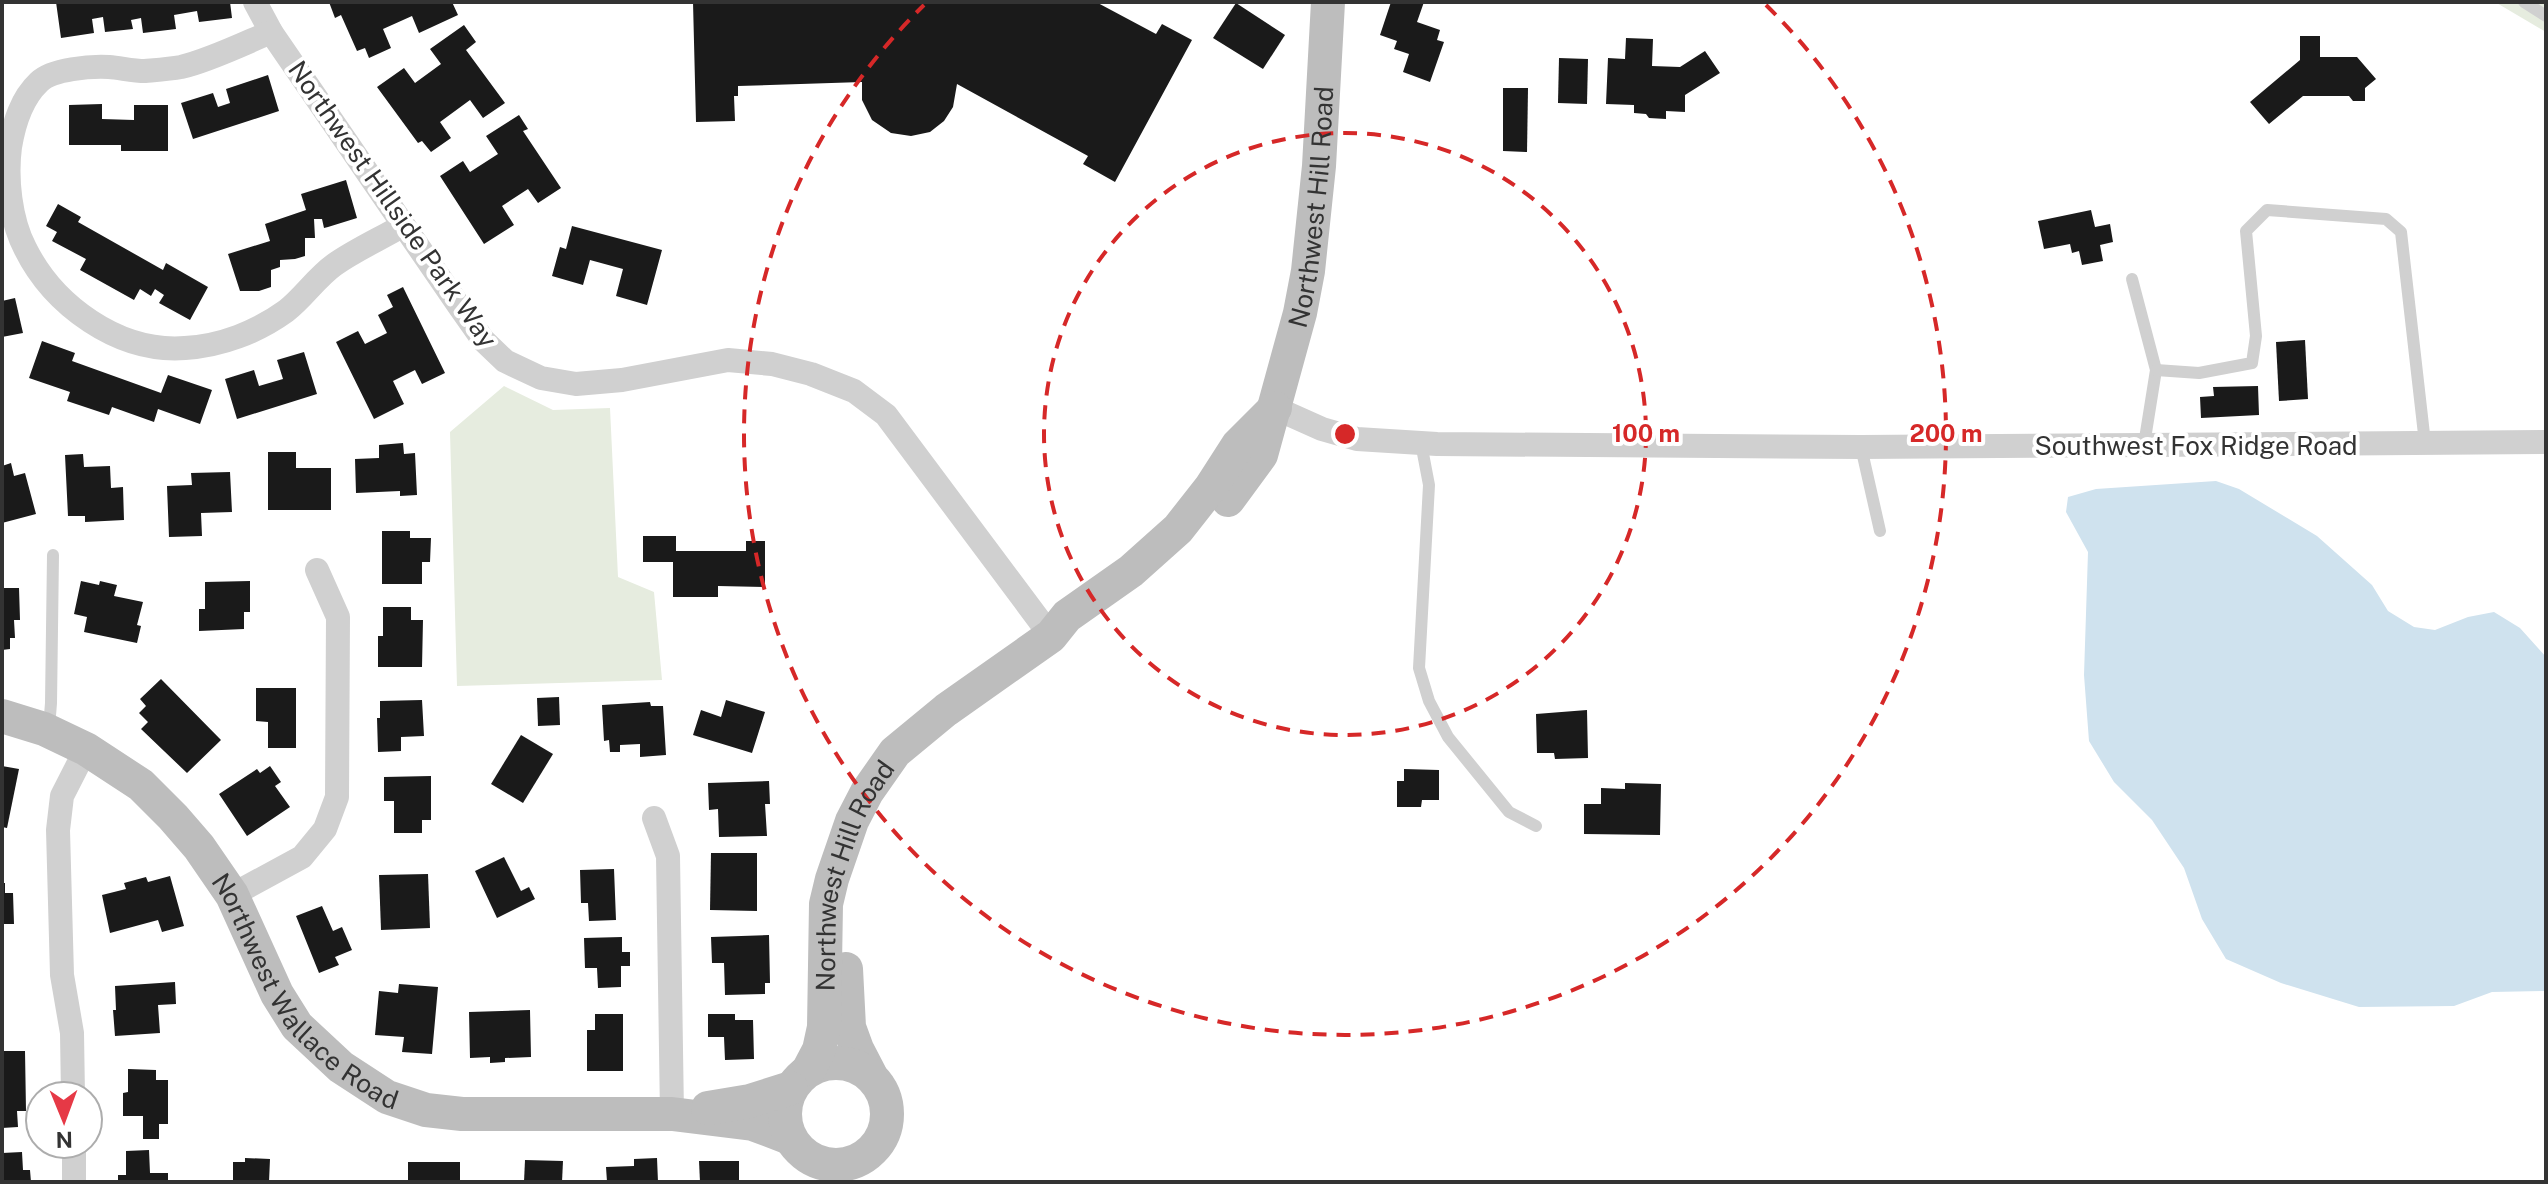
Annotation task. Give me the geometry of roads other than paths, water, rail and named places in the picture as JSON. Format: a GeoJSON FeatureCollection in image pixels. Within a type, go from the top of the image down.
{"type":"FeatureCollection","features":[{"type":"Feature","properties":{"kind":"main road","name":"Northwest Hill Road"},"geometry":{"type":"LineString","coordinates":[[800,1079],[819,1050],[824,1027],[826,904],[841,848],[867,792],[895,752],[946,710],[1051,636],[1067,616],[1131,571],[1178,529],[1211,487],[1238,445],[1275,408],[1308,271],[1319,166],[1328,2]]}},
{"type":"Feature","properties":{"kind":"main road","name":"Northwest Hill Road"},"geometry":{"type":"LineString","coordinates":[[870,1074],[849,1027],[845,965],[849,904],[859,858],[870,831],[946,710]]}},
{"type":"Feature","properties":{"kind":"main road","name":"Northwest Wallace Road"},"geometry":{"type":"LineString","coordinates":[[2,716],[49,731],[86,749],[141,785],[163,806],[199,847],[232,895],[277,994],[297,1026],[341,1067],[387,1097],[426,1110],[462,1114],[672,1114],[753,1124],[807,1160]]}},
{"type":"Feature","properties":{"kind":"main road"},"geometry":{"type":"LineString","coordinates":[[840,1062],[870,1074],[886,1101],[888,1117],[876,1146],[858,1169],[807,1160],[785,1113],[785,1104],[800,1079],[824,1063],[840,1062]]}},
{"type":"Feature","properties":{"kind":"main road","name":"Northwest Wallace Road"},"geometry":{"type":"LineString","coordinates":[[672,1114],[750,1101],[800,1079]]}},
{"type":"Feature","properties":{"kind":"street","name":"Northwest Hillside Park Way"},"geometry":{"type":"LineString","coordinates":[[255,2],[271,32],[402,226],[483,340],[505,361],[541,378],[576,384],[622,380],[728,360],[772,364],[811,374],[854,391],[886,415],[1051,636]]}},
{"type":"Feature","properties":{"kind":"street"},"geometry":{"type":"LineString","coordinates":[[271,32],[182,67],[141,71],[105,67],[64,71],[41,79],[22,103],[9,160],[16,225],[43,277],[64,302],[115,334],[146,345],[183,349],[246,334],[273,319],[286,311],[333,266],[402,226]]}},
{"type":"Feature","properties":{"kind":"street","name":"Southwest Fox Ridge Road"},"geometry":{"type":"LineString","coordinates":[[1275,408],[1322,429],[1357,439],[1421,443],[1861,447],[2546,442]]}},
{"type":"Feature","properties":{"kind":"street"},"geometry":{"type":"LineString","coordinates":[[232,895],[302,857],[325,829],[337,797],[338,617],[317,570]]}},
{"type":"Feature","properties":{"kind":"street"},"geometry":{"type":"LineString","coordinates":[[73,1080],[72,1033],[62,975],[58,830],[62,796],[86,749]]}},
{"type":"Feature","properties":{"kind":"street"},"geometry":{"type":"LineString","coordinates":[[654,818],[668,856],[672,1114]]}},
{"type":"Feature","properties":{"kind":"street"},"geometry":{"type":"LineString","coordinates":[[74,1160],[74,1182]]}},
{"type":"Feature","properties":{"kind":"lane"},"geometry":{"type":"LineString","coordinates":[[2524,2],[2546,16]]}},
{"type":"Feature","properties":{"kind":"lane"},"geometry":{"type":"LineString","coordinates":[[2156,370],[2199,373],[2252,363],[2256,336],[2246,231],[2267,210],[2386,219],[2401,232],[2425,443]]}},
{"type":"Feature","properties":{"kind":"lane"},"geometry":{"type":"LineString","coordinates":[[2132,279],[2156,370],[2144,445]]}},
{"type":"Feature","properties":{"kind":"lane"},"geometry":{"type":"LineString","coordinates":[[1421,443],[1429,485],[1419,668],[1429,701],[1448,737],[1509,812],[1536,826]]}},
{"type":"Feature","properties":{"kind":"lane"},"geometry":{"type":"LineString","coordinates":[[1861,447],[1880,531]]}},
{"type":"Feature","properties":{"kind":"lane"},"geometry":{"type":"LineString","coordinates":[[49,731],[53,555]]}},
{"type":"Feature","properties":{"kind":"water"},"geometry":{"type":"Polygon","coordinates":[[[2216,481],[2239,489],[2317,536],[2372,585],[2388,611],[2414,627],[2435,630],[2468,617],[2494,612],[2520,628],[2546,657],[2546,991],[2492,992],[2454,1006],[2359,1007],[2281,983],[2226,959],[2202,919],[2184,868],[2152,820],[2114,782],[2089,741],[2084,675],[2088,552],[2066,512],[2068,497],[2096,489],[2216,481]]]}}]}
